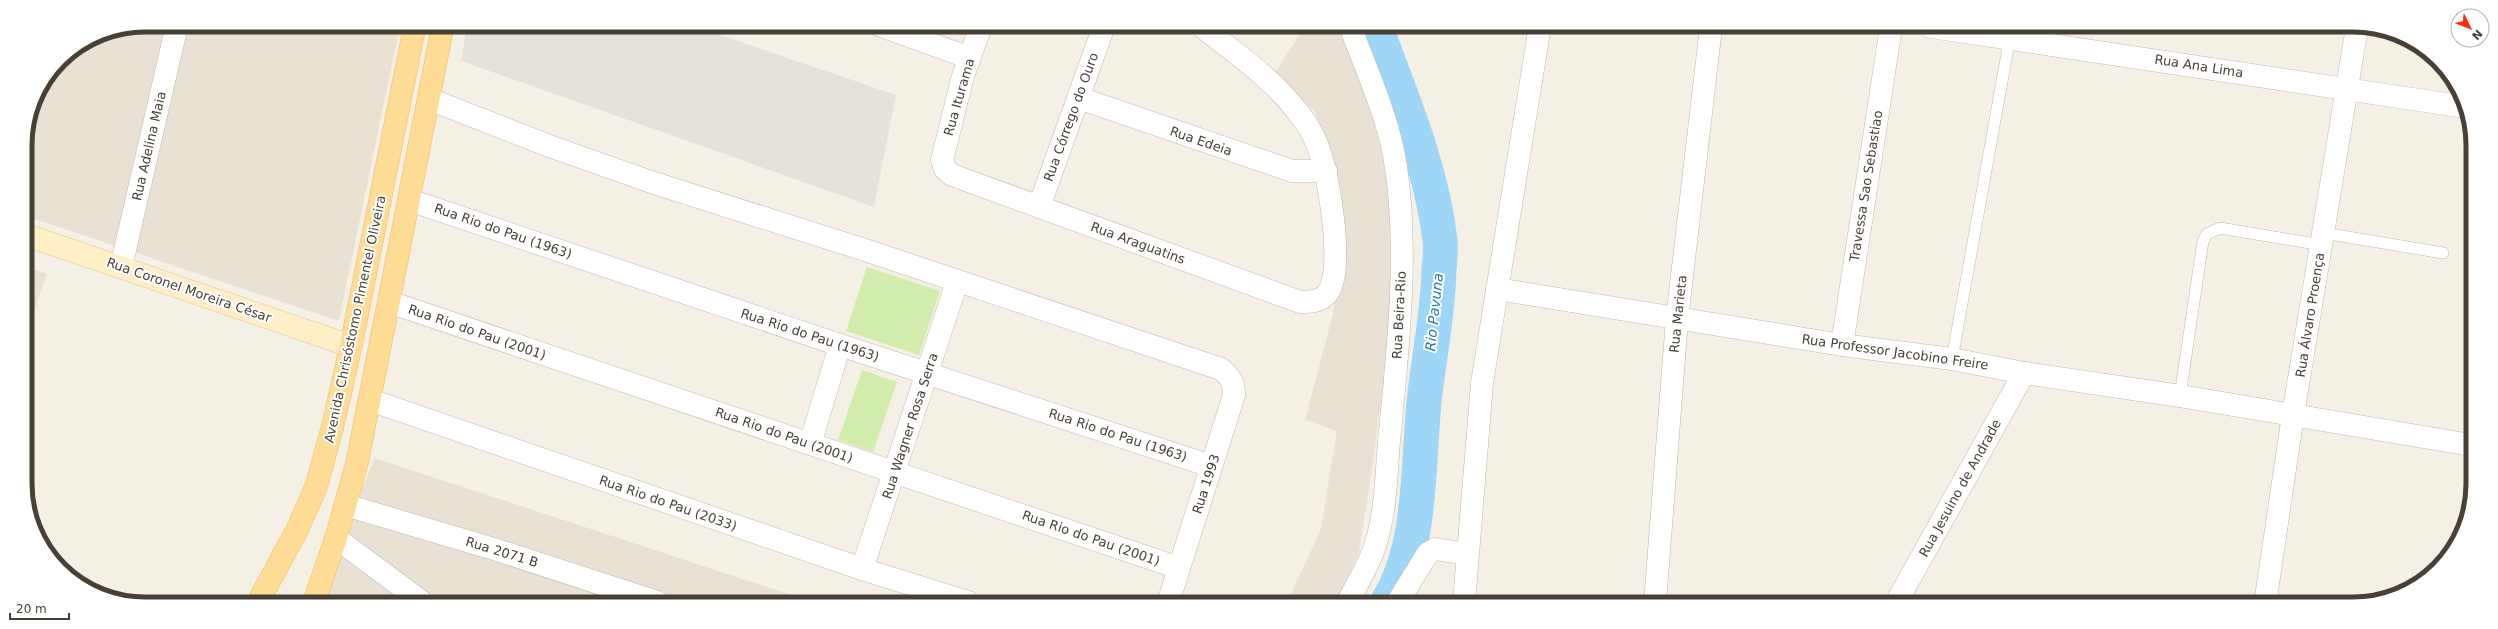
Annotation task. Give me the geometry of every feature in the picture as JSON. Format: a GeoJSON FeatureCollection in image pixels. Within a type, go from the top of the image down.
{"type":"FeatureCollection","features":[{"type":"Feature","properties":{"kind":"main road","name":"Avenida Chrisóstomo Pimentel Oliveira"},"geometry":{"type":"LineString","coordinates":[[261,597],[297,530],[316,487],[351,346],[415,32]]}},
{"type":"Feature","properties":{"kind":"main road"},"geometry":{"type":"LineString","coordinates":[[316,597],[346,505],[371,392],[443,32]]}},
{"type":"Feature","properties":{"kind":"main road"},"geometry":{"type":"LineString","coordinates":[[351,346],[366,366],[371,392]]}},
{"type":"Feature","properties":{"kind":"street","name":"Rua Adelina Maia"},"geometry":{"type":"LineString","coordinates":[[121,267],[175,32]]}},
{"type":"Feature","properties":{"kind":"street"},"geometry":{"type":"LineString","coordinates":[[898,32],[970,58]]}},
{"type":"Feature","properties":{"kind":"street","name":"Rua Iturama"},"geometry":{"type":"LineString","coordinates":[[945,169],[942,160],[945,146],[979,32]]}},
{"type":"Feature","properties":{"kind":"street","name":"Rua Córrego do Ouro"},"geometry":{"type":"LineString","coordinates":[[1039,207],[1102,32]]}},
{"type":"Feature","properties":{"kind":"street"},"geometry":{"type":"LineString","coordinates":[[1208,32],[1250,64],[1291,103],[1311,130],[1326,171]]}},
{"type":"Feature","properties":{"kind":"street","name":"Rua Beira-Rio"},"geometry":{"type":"LineString","coordinates":[[1350,597],[1374,548],[1382,513],[1395,385],[1402,258],[1401,209],[1394,154],[1372,82],[1352,32]]}},
{"type":"Feature","properties":{"kind":"street"},"geometry":{"type":"LineString","coordinates":[[1464,597],[1482,383],[1539,32]]}},
{"type":"Feature","properties":{"kind":"street","name":"Rua Marieta"},"geometry":{"type":"LineString","coordinates":[[1655,597],[1677,319],[1710,32]]}},
{"type":"Feature","properties":{"kind":"street","name":"Travessa Sao Sebastiao"},"geometry":{"type":"LineString","coordinates":[[1842,345],[1890,32]]}},
{"type":"Feature","properties":{"kind":"street","name":"Rua Ana Lima"},"geometry":{"type":"LineString","coordinates":[[1971,32],[2459,106]]}},
{"type":"Feature","properties":{"kind":"street","name":"Rua Álvaro Proença"},"geometry":{"type":"LineString","coordinates":[[2266,597],[2293,415],[2356,32]]}},
{"type":"Feature","properties":{"kind":"street","name":"Rua Edeia"},"geometry":{"type":"LineString","coordinates":[[1079,98],[1286,170],[1306,172],[1326,171]]}},
{"type":"Feature","properties":{"kind":"street"},"geometry":{"type":"LineString","coordinates":[[429,99],[552,147],[646,180],[957,282]]}},
{"type":"Feature","properties":{"kind":"street","name":"Rua Araguatins"},"geometry":{"type":"LineString","coordinates":[[945,169],[952,174],[1039,207],[1300,302],[1317,300],[1325,296],[1331,289],[1334,275],[1336,238],[1326,171]]}},
{"type":"Feature","properties":{"kind":"street","name":"Rua Rio do Pau (1963)"},"geometry":{"type":"LineString","coordinates":[[409,200],[840,345],[928,372],[1211,466]]}},
{"type":"Feature","properties":{"kind":"street","name":"Rua Coronel Moreira César"},"geometry":{"type":"LineString","coordinates":[[32,237],[351,346]]}},
{"type":"Feature","properties":{"kind":"street","name":"Rua 1993"},"geometry":{"type":"LineString","coordinates":[[957,282],[1221,369],[1230,377],[1234,385],[1234,395],[1170,597]]}},
{"type":"Feature","properties":{"kind":"street","name":"Rua Wagner Rosa Serra"},"geometry":{"type":"LineString","coordinates":[[862,569],[957,282]]}},
{"type":"Feature","properties":{"kind":"street","name":"Rua Professor Jacobino Freire"},"geometry":{"type":"LineString","coordinates":[[1497,289],[1842,345],[1952,359],[2024,373],[2180,396],[2466,444]]}},
{"type":"Feature","properties":{"kind":"street","name":"Rua Rio do Pau (2001)"},"geometry":{"type":"LineString","coordinates":[[389,302],[1179,568]]}},
{"type":"Feature","properties":{"kind":"street"},"geometry":{"type":"LineString","coordinates":[[810,444],[840,345]]}},
{"type":"Feature","properties":{"kind":"street","name":"Rua Jesuino de Andrade"},"geometry":{"type":"LineString","coordinates":[[1899,597],[2024,373]]}},
{"type":"Feature","properties":{"kind":"street","name":"Rua Rio do Pau (2033)"},"geometry":{"type":"LineString","coordinates":[[371,392],[862,569],[952,597]]}},
{"type":"Feature","properties":{"kind":"street","name":"Rua 2071 B"},"geometry":{"type":"LineString","coordinates":[[346,505],[494,549],[642,597]]}},
{"type":"Feature","properties":{"kind":"street"},"geometry":{"type":"LineString","coordinates":[[336,538],[415,597]]}},
{"type":"Feature","properties":{"kind":"street"},"geometry":{"type":"LineString","coordinates":[[1401,597],[1428,553],[1435,549],[1467,554]]}},
{"type":"Feature","properties":{"kind":"lane"},"geometry":{"type":"LineString","coordinates":[[1952,359],[2010,37]]}},
{"type":"Feature","properties":{"kind":"lane"},"geometry":{"type":"LineString","coordinates":[[2180,396],[2203,240],[2207,234],[2220,228],[2443,253]]}},
{"type":"Feature","properties":{"kind":"shaded area"},"geometry":{"type":"Polygon","coordinates":[[[399,32],[339,321],[32,218],[33,130],[36,116],[47,88],[60,70],[76,55],[88,47],[116,36],[130,33],[399,32]]]}},
{"type":"Feature","properties":{"kind":"shaded area"},"geometry":{"type":"Polygon","coordinates":[[[466,32],[712,32],[896,95],[874,207],[461,61],[466,32]]]}},
{"type":"Feature","properties":{"kind":"shaded area"},"geometry":{"type":"Polygon","coordinates":[[[1301,32],[1343,32],[1368,100],[1382,153],[1392,213],[1390,330],[1371,476],[1359,552],[1340,597],[1290,597],[1321,529],[1337,431],[1305,420],[1333,314],[1342,248],[1335,176],[1315,112],[1275,73],[1301,32]]]}},
{"type":"Feature","properties":{"kind":"shaded area"},"geometry":{"type":"Polygon","coordinates":[[[32,268],[47,274],[32,316],[32,268]]]}},
{"type":"Feature","properties":{"kind":"shaded area"},"geometry":{"type":"Polygon","coordinates":[[[375,458],[798,597],[317,597],[316,596],[375,458]]]}},
{"type":"Feature","properties":{"kind":"green space"},"geometry":{"type":"Polygon","coordinates":[[[867,267],[940,291],[919,355],[846,331],[867,267]]]}},
{"type":"Feature","properties":{"kind":"green space"},"geometry":{"type":"Polygon","coordinates":[[[862,370],[897,382],[873,452],[838,440],[862,370]]]}},
{"type":"Feature","properties":{"kind":"waterway","name":"Rio Pavuna"},"geometry":{"type":"LineString","coordinates":[[1377,32],[1414,131],[1430,185],[1440,240],[1437,301],[1425,393],[1417,501],[1407,555],[1399,580],[1390,597]]}}]}
